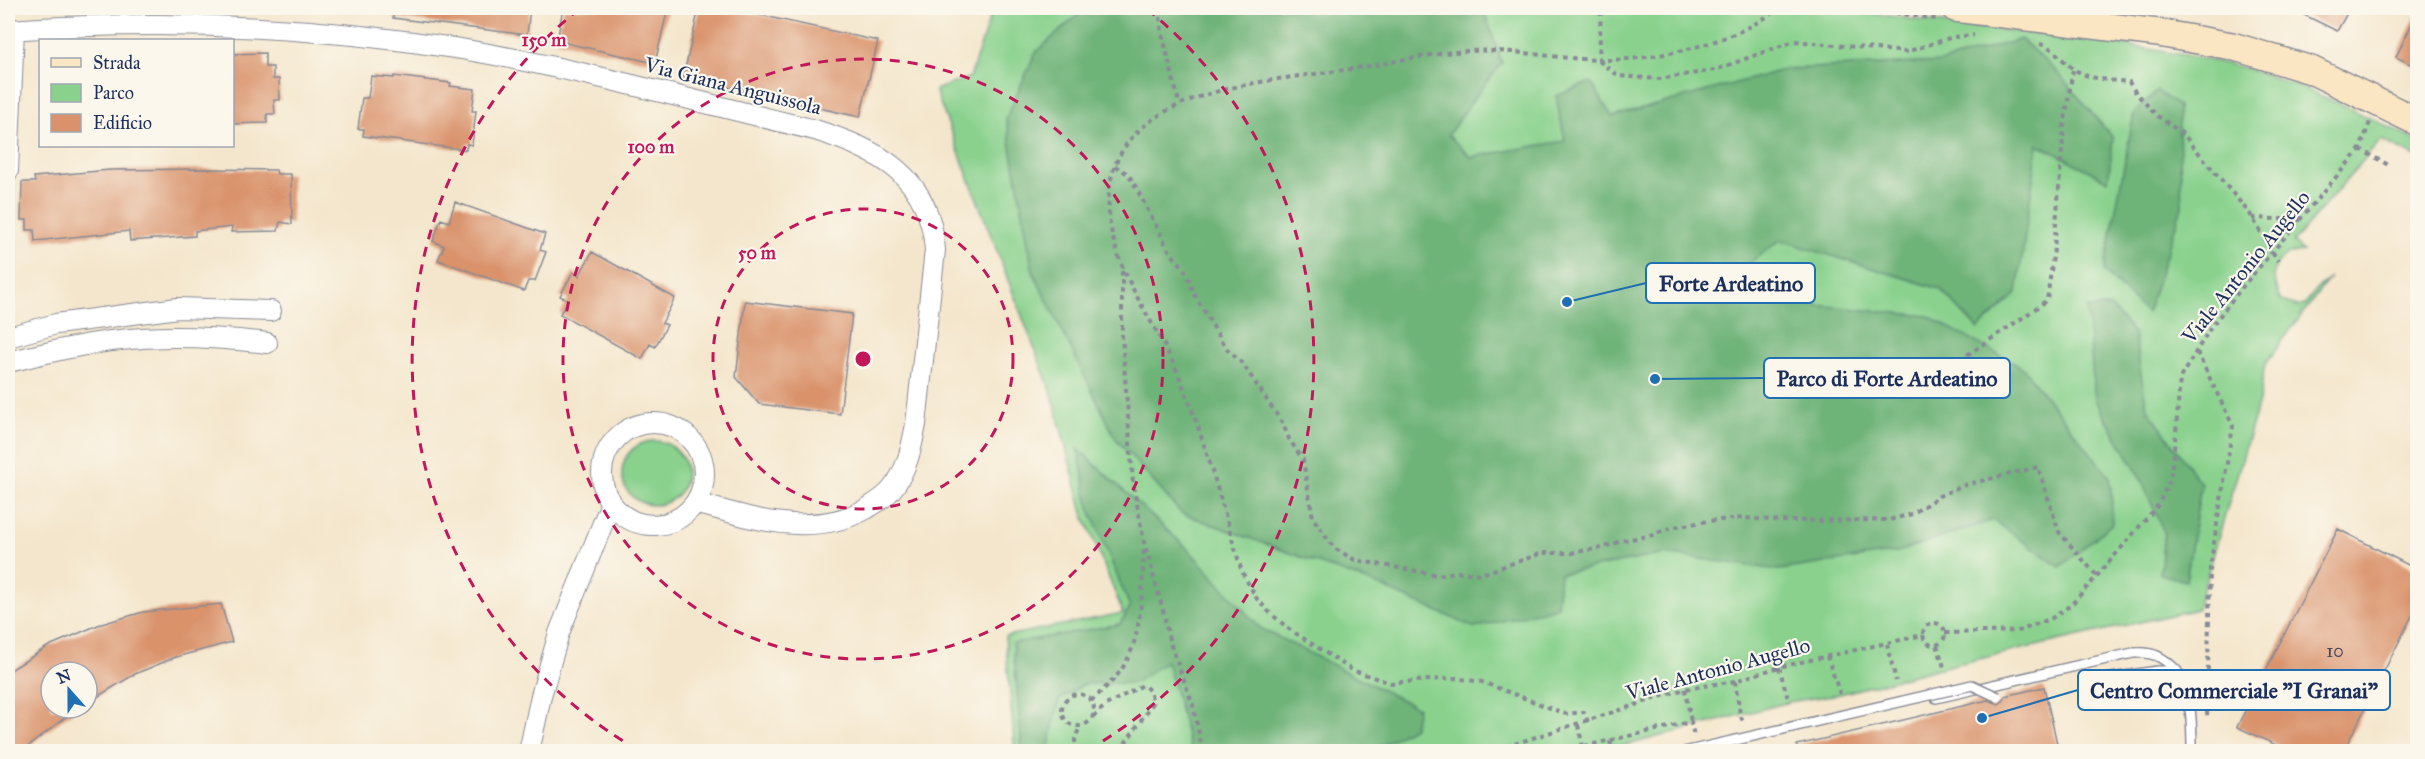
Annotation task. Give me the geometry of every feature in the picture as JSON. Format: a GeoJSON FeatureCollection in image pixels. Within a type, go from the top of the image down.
{"type":"FeatureCollection","features":[{"type":"Feature","properties":{"kind":"street"},"geometry":{"type":"LineString","coordinates":[[1955,8],[2158,33],[2232,46],[2311,70],[2418,122]]}},
{"type":"Feature","properties":{"kind":"street","name":"Via Giana Anguissola"},"geometry":{"type":"LineString","coordinates":[[11,30],[158,26],[255,28],[344,35],[461,49],[563,70],[815,130],[851,141],[883,157],[906,178],[920,196],[931,224],[934,244],[916,424],[913,444],[900,477],[892,490],[867,508],[842,520],[813,524],[781,524],[695,503]]}},
{"type":"Feature","properties":{"kind":"street"},"geometry":{"type":"LineString","coordinates":[[8,171],[11,30]]}},
{"type":"Feature","properties":{"kind":"street"},"geometry":{"type":"LineString","coordinates":[[8,337],[56,324],[178,308],[271,311]]}},
{"type":"Feature","properties":{"kind":"street"},"geometry":{"type":"LineString","coordinates":[[8,362],[79,346],[139,338],[206,337],[267,343]]}},
{"type":"Feature","properties":{"kind":"street"},"geometry":{"type":"LineString","coordinates":[[653,423],[677,429],[695,445],[701,456],[704,480],[695,503],[677,519],[653,525],[629,519],[611,503],[602,480],[605,456],[611,445],[629,429],[653,423]]}},
{"type":"Feature","properties":{"kind":"street"},"geometry":{"type":"LineString","coordinates":[[529,752],[541,696],[559,633],[611,503]]}},
{"type":"Feature","properties":{"kind":"lane"},"geometry":{"type":"LineString","coordinates":[[1698,747],[2133,653],[2148,652],[2159,656],[2177,671],[2185,685],[2189,699],[2192,752]]}},
{"type":"Feature","properties":{"kind":"lane"},"geometry":{"type":"LineString","coordinates":[[2098,680],[2157,671],[2177,671]]}},
{"type":"Feature","properties":{"kind":"lane"},"geometry":{"type":"LineString","coordinates":[[1684,752],[1972,685],[1998,697]]}},
{"type":"Feature","properties":{"kind":"path"},"geometry":{"type":"LineString","coordinates":[[1159,8],[1162,33],[1179,103]]}},
{"type":"Feature","properties":{"kind":"path"},"geometry":{"type":"LineString","coordinates":[[1599,61],[1600,8]]}},
{"type":"Feature","properties":{"kind":"path"},"geometry":{"type":"LineString","coordinates":[[1588,722],[1584,712],[1566,714],[1482,682],[1455,678],[1390,683],[1352,669],[1289,629],[1257,599],[1242,572],[1186,394],[1168,350],[1122,269],[1109,216],[1111,177],[1125,146],[1144,126],[1179,103],[1255,81],[1444,54],[1495,51],[1599,61],[1631,59],[1694,48],[1752,26],[1778,8]]}},
{"type":"Feature","properties":{"kind":"path"},"geometry":{"type":"LineString","coordinates":[[1599,61],[1619,76],[1659,79],[1715,70],[1794,41],[1906,52],[1953,37],[1975,35]]}},
{"type":"Feature","properties":{"kind":"path"},"geometry":{"type":"LineString","coordinates":[[2030,40],[2050,46],[2073,69],[2085,75],[2129,82],[2156,115],[2183,134],[2252,218],[2278,261]]}},
{"type":"Feature","properties":{"kind":"path"},"geometry":{"type":"LineString","coordinates":[[1908,396],[1950,364],[2013,326],[2047,300],[2054,249],[2064,126],[2073,69]]}},
{"type":"Feature","properties":{"kind":"path","name":"Viale Antonio Augello"},"geometry":{"type":"LineString","coordinates":[[1489,752],[1588,722],[1685,688],[1735,681],[1779,667],[1923,635],[1925,628],[1931,624],[1942,626],[1945,633],[2019,631],[2052,618],[2071,604],[2158,505],[2169,480],[2176,432],[2180,378],[2211,327],[2360,149],[2372,117]]}},
{"type":"Feature","properties":{"kind":"path"},"geometry":{"type":"LineString","coordinates":[[2360,149],[2390,166]]}},
{"type":"Feature","properties":{"kind":"path"},"geometry":{"type":"LineString","coordinates":[[1115,166],[1128,174],[1170,252],[1184,268],[1195,295],[1225,347],[1242,363],[1283,424],[1289,439],[1303,460],[1313,518],[1334,548],[1355,560],[1438,575],[1481,574],[1543,553],[1571,553],[1601,548],[1674,527],[1708,521],[1743,518],[1796,521],[1889,520],[1912,514],[1939,496],[1965,485],[2038,466],[2059,532],[2097,576]]}},
{"type":"Feature","properties":{"kind":"path"},"geometry":{"type":"LineString","coordinates":[[2252,218],[2302,220]]}},
{"type":"Feature","properties":{"kind":"path"},"geometry":{"type":"LineString","coordinates":[[1122,269],[1122,336],[1133,483],[1144,542],[1169,640],[1192,705],[1203,752]]}},
{"type":"Feature","properties":{"kind":"path"},"geometry":{"type":"LineString","coordinates":[[2196,351],[2233,426],[2210,567],[2207,728]]}},
{"type":"Feature","properties":{"kind":"path"},"geometry":{"type":"LineString","coordinates":[[1091,701],[1114,680],[1129,658],[1139,619],[1144,542]]}},
{"type":"Feature","properties":{"kind":"path"},"geometry":{"type":"LineString","coordinates":[[1923,635],[1927,643],[1937,645],[1942,642],[1945,633]]}},
{"type":"Feature","properties":{"kind":"path"},"geometry":{"type":"LineString","coordinates":[[1887,644],[1896,681]]}},
{"type":"Feature","properties":{"kind":"path"},"geometry":{"type":"LineString","coordinates":[[1937,645],[1944,668]]}},
{"type":"Feature","properties":{"kind":"path"},"geometry":{"type":"LineString","coordinates":[[1827,656],[1840,694]]}},
{"type":"Feature","properties":{"kind":"path"},"geometry":{"type":"LineString","coordinates":[[1779,667],[1789,702]]}},
{"type":"Feature","properties":{"kind":"path"},"geometry":{"type":"LineString","coordinates":[[1735,681],[1740,714],[1744,723]]}},
{"type":"Feature","properties":{"kind":"path"},"geometry":{"type":"LineString","coordinates":[[1093,717],[1091,701],[1085,696],[1071,695],[1065,700],[1063,715],[1068,722],[1080,726],[1088,723],[1106,705],[1143,685],[1150,691],[1153,703],[1119,752]]}},
{"type":"Feature","properties":{"kind":"path"},"geometry":{"type":"LineString","coordinates":[[1685,688],[1698,747]]}},
{"type":"Feature","properties":{"kind":"path"},"geometry":{"type":"LineString","coordinates":[[1559,751],[1584,749],[1691,722]]}},
{"type":"Feature","properties":{"kind":"path"},"geometry":{"type":"LineString","coordinates":[[1578,725],[1584,749]]}},
{"type":"Feature","properties":{"kind":"path"},"geometry":{"type":"LineString","coordinates":[[1076,752],[1075,739],[1080,726]]}},
{"type":"Feature","properties":{"kind":"path"},"geometry":{"type":"LineString","coordinates":[[1611,741],[1613,752]]}},
{"type":"Feature","properties":{"kind":"green space"},"geometry":{"type":"Polygon","coordinates":[[[993,8],[1845,8],[1910,19],[2131,46],[2249,69],[2323,96],[2417,141],[2418,158],[2381,140],[2293,242],[2303,251],[2284,257],[2275,268],[2275,283],[2281,301],[2298,306],[2305,304],[2330,277],[2265,364],[2259,402],[2197,609],[1944,667],[1840,694],[1789,702],[1612,749],[1594,751],[1015,752],[1005,636],[1123,613],[1083,513],[1052,394],[935,90],[970,77],[993,8]]]}},
{"type":"Feature","properties":{"kind":"green space"},"geometry":{"type":"Polygon","coordinates":[[[1102,8],[1483,8],[1502,63],[1448,135],[1471,157],[1565,141],[1556,96],[1591,82],[1612,117],[1787,69],[1941,62],[2021,39],[2059,74],[2113,138],[2108,181],[2038,144],[2017,293],[1978,329],[1940,289],[1780,240],[1730,278],[1795,303],[1928,316],[2023,368],[2110,477],[2113,523],[2060,567],[1993,520],[1897,552],[1779,570],[1665,554],[1560,574],[1557,607],[1475,628],[1375,584],[1181,513],[1116,439],[1033,272],[1006,118],[1036,52],[1080,13],[1102,8]]]}},
{"type":"Feature","properties":{"kind":"green space"},"geometry":{"type":"Polygon","coordinates":[[[2157,91],[2178,106],[2182,207],[2147,313],[2104,272],[2134,113],[2157,91]]]}},
{"type":"Feature","properties":{"kind":"green space"},"geometry":{"type":"Polygon","coordinates":[[[2111,307],[2134,334],[2147,408],[2201,484],[2186,581],[2160,574],[2164,532],[2139,475],[2095,400],[2087,308],[2111,307]]]}},
{"type":"Feature","properties":{"kind":"green space"},"geometry":{"type":"Polygon","coordinates":[[[648,441],[660,441],[677,450],[684,461],[686,473],[684,485],[677,496],[660,505],[648,505],[636,500],[627,491],[622,479],[622,467],[627,455],[636,446],[648,441]]]}},
{"type":"Feature","properties":{"kind":"green space"},"geometry":{"type":"Polygon","coordinates":[[[1078,449],[1188,549],[1260,628],[1418,708],[1414,727],[1372,751],[1191,751],[1167,661],[1134,683],[1084,684],[1059,700],[1048,751],[1022,751],[1013,643],[1120,624],[1130,607],[1089,507],[1078,449]]]}},
{"type":"Feature","properties":{"kind":"building"},"geometry":{"type":"Polygon","coordinates":[[[394,8],[530,8],[527,35],[393,18],[394,8]]]}},
{"type":"Feature","properties":{"kind":"building"},"geometry":{"type":"Polygon","coordinates":[[[563,8],[668,8],[655,63],[557,41],[563,8]]]}},
{"type":"Feature","properties":{"kind":"building"},"geometry":{"type":"Polygon","coordinates":[[[699,8],[728,8],[878,41],[860,117],[683,78],[699,8]]]}},
{"type":"Feature","properties":{"kind":"building"},"geometry":{"type":"Polygon","coordinates":[[[2290,8],[2350,8],[2337,31],[2290,8]]]}},
{"type":"Feature","properties":{"kind":"building"},"geometry":{"type":"Polygon","coordinates":[[[2418,11],[2418,68],[2396,57],[2418,11]]]}},
{"type":"Feature","properties":{"kind":"building"},"geometry":{"type":"Polygon","coordinates":[[[265,53],[265,67],[273,67],[273,79],[279,79],[280,100],[274,100],[275,114],[267,114],[267,123],[234,124],[234,54],[265,53]]]}},
{"type":"Feature","properties":{"kind":"building"},"geometry":{"type":"Polygon","coordinates":[[[371,76],[394,78],[394,76],[451,83],[450,86],[475,89],[472,111],[476,111],[472,145],[467,144],[466,150],[363,136],[364,129],[358,129],[362,98],[368,98],[371,76]]]}},
{"type":"Feature","properties":{"kind":"building"},"geometry":{"type":"Polygon","coordinates":[[[110,170],[276,170],[277,174],[291,174],[292,224],[280,222],[278,231],[231,232],[232,227],[195,231],[195,236],[130,241],[129,231],[35,241],[34,230],[27,230],[27,220],[21,220],[22,182],[35,182],[34,177],[110,170]]]}},
{"type":"Feature","properties":{"kind":"building"},"geometry":{"type":"Polygon","coordinates":[[[455,202],[545,234],[540,250],[546,252],[535,281],[528,281],[524,291],[438,260],[444,246],[433,241],[441,219],[449,222],[455,202]]]}},
{"type":"Feature","properties":{"kind":"building"},"geometry":{"type":"Polygon","coordinates":[[[592,252],[675,298],[662,323],[667,325],[655,347],[650,344],[642,359],[560,314],[568,300],[560,296],[573,272],[579,276],[592,252]]]}},
{"type":"Feature","properties":{"kind":"building"},"geometry":{"type":"Polygon","coordinates":[[[745,301],[852,314],[840,414],[759,404],[736,377],[745,301]]]}},
{"type":"Feature","properties":{"kind":"building"},"geometry":{"type":"Polygon","coordinates":[[[2338,529],[2418,570],[2418,604],[2343,752],[2291,752],[2237,727],[2338,529]]]}},
{"type":"Feature","properties":{"kind":"building"},"geometry":{"type":"Polygon","coordinates":[[[221,604],[232,642],[176,657],[135,674],[99,696],[99,660],[39,660],[39,720],[62,720],[21,752],[8,752],[8,672],[49,646],[98,625],[143,612],[221,604]]]}},
{"type":"Feature","properties":{"kind":"building"},"geometry":{"type":"Polygon","coordinates":[[[2044,687],[2059,752],[1797,752],[1797,745],[1988,700],[1999,704],[2005,696],[2044,687]]]}},
{"type":"Feature","properties":{"kind":"place","name":"Forte Ardeatino"},"geometry":{"type":"Point","coordinates":[1567,302]}},
{"type":"Feature","properties":{"kind":"place","name":"Parco di Forte Ardeatino"},"geometry":{"type":"Point","coordinates":[1655,379]}},
{"type":"Feature","properties":{"kind":"place","name":"Centro Commerciale \"I Granai\""},"geometry":{"type":"Point","coordinates":[1982,718]}}]}
